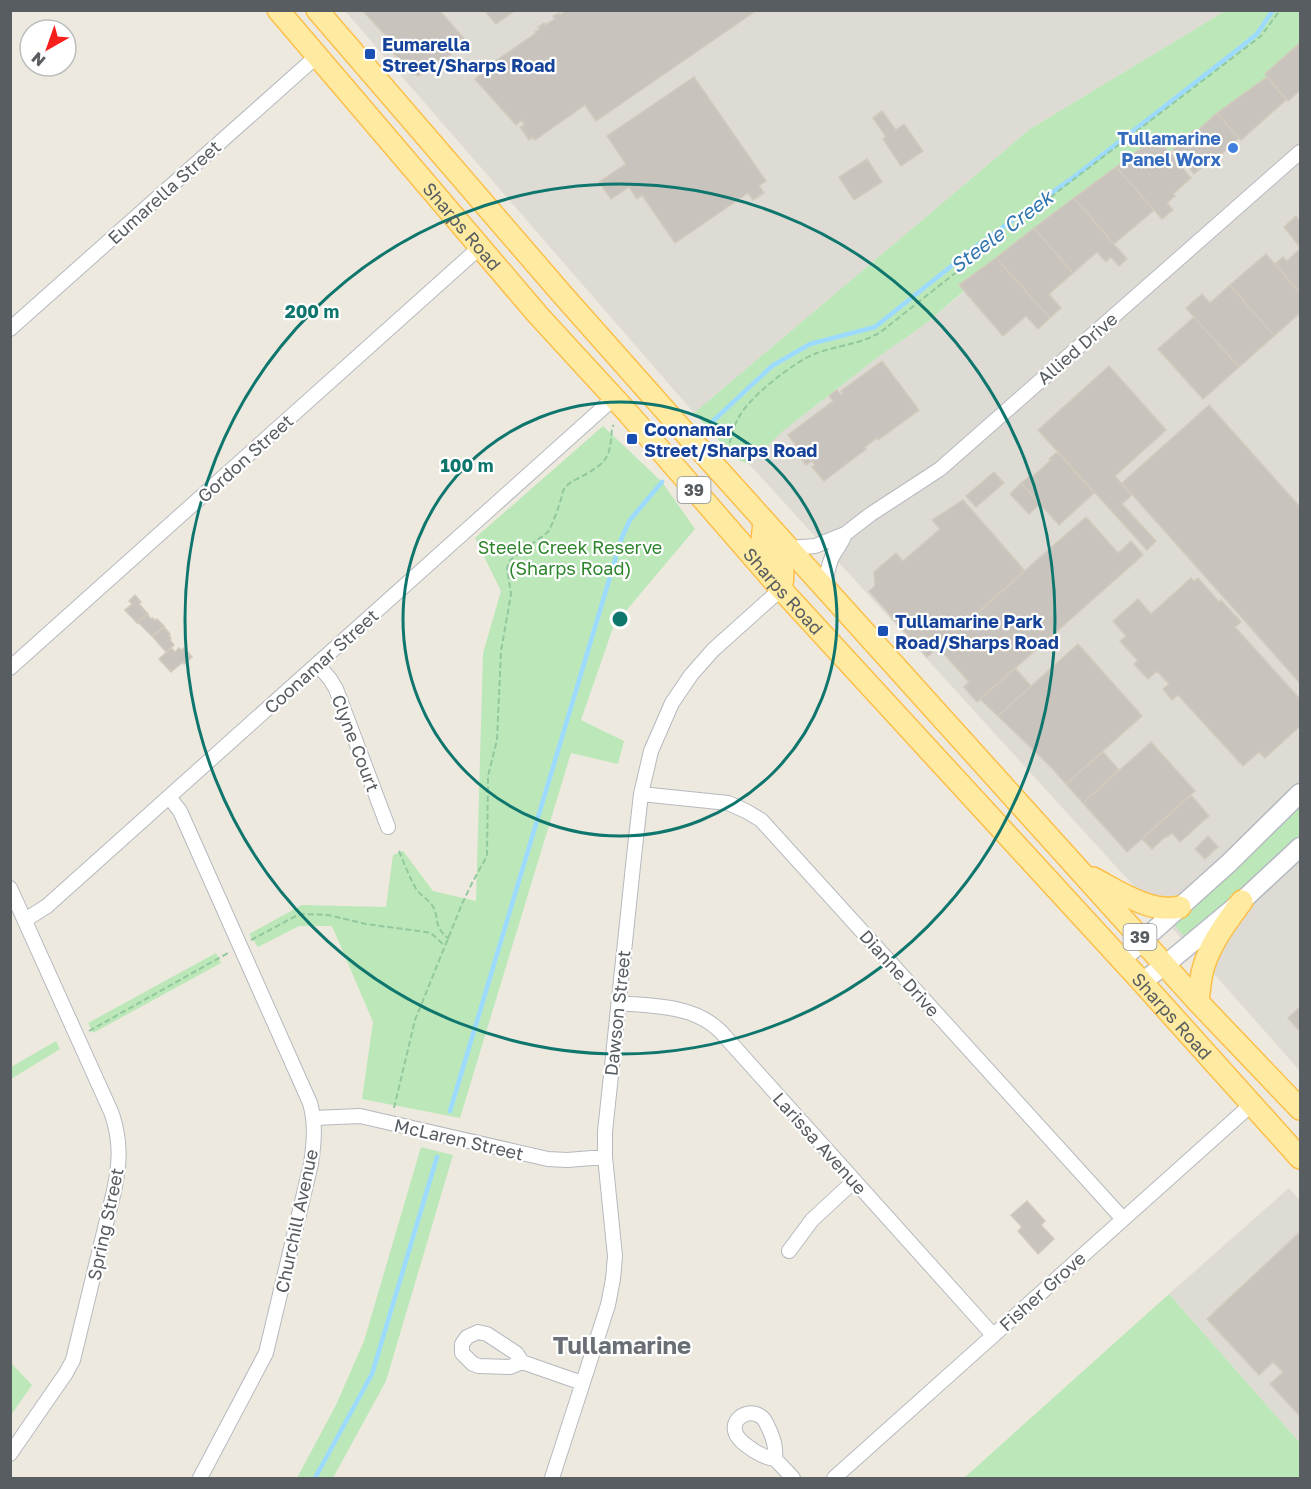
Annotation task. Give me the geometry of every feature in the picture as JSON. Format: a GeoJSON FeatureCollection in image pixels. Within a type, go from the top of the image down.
{"type":"FeatureCollection","features":[{"type":"Feature","properties":{"kind":"main road","name":"Sharps Road"},"geometry":{"type":"LineString","coordinates":[[278,10],[479,248],[781,589],[1142,982],[1300,1158]]}},
{"type":"Feature","properties":{"kind":"main road","name":"Sharps Road"},"geometry":{"type":"LineString","coordinates":[[317,10],[561,293],[764,522],[1198,1002],[1300,1109]]}},
{"type":"Feature","properties":{"kind":"main road"},"geometry":{"type":"LineString","coordinates":[[538,315],[561,293]]}},
{"type":"Feature","properties":{"kind":"main road"},"geometry":{"type":"LineString","coordinates":[[764,522],[762,540],[782,563],[784,575],[781,589]]}},
{"type":"Feature","properties":{"kind":"main road"},"geometry":{"type":"LineString","coordinates":[[1082,872],[1146,905],[1164,910],[1180,907]]}},
{"type":"Feature","properties":{"kind":"main road"},"geometry":{"type":"LineString","coordinates":[[1198,1002],[1202,973],[1209,954],[1224,926],[1242,902]]}},
{"type":"Feature","properties":{"kind":"street","name":"Eumarella Street"},"geometry":{"type":"LineString","coordinates":[[10,329],[317,56]]}},
{"type":"Feature","properties":{"kind":"street","name":"Allied Drive"},"geometry":{"type":"LineString","coordinates":[[789,548],[815,546],[845,534],[934,473],[1300,152]]}},
{"type":"Feature","properties":{"kind":"street","name":"Gordon Street"},"geometry":{"type":"LineString","coordinates":[[10,668],[479,248]]}},
{"type":"Feature","properties":{"kind":"street","name":"Coonamar Street"},"geometry":{"type":"LineString","coordinates":[[25,920],[47,906],[317,664],[621,406]]}},
{"type":"Feature","properties":{"kind":"street","name":"Allied Drive"},"geometry":{"type":"LineString","coordinates":[[824,588],[829,564],[845,534]]}},
{"type":"Feature","properties":{"kind":"street","name":"Dawson Street"},"geometry":{"type":"LineString","coordinates":[[552,1479],[608,1305],[614,1279],[615,1256],[605,1157],[605,1132],[641,794],[651,752],[672,703],[691,675],[713,650],[781,589]]}},
{"type":"Feature","properties":{"kind":"street","name":"Clyne Court"},"geometry":{"type":"LineString","coordinates":[[317,664],[336,689],[388,827]]}},
{"type":"Feature","properties":{"kind":"street"},"geometry":{"type":"LineString","coordinates":[[1121,960],[1271,823],[1300,793]]}},
{"type":"Feature","properties":{"kind":"street","name":"Dianne Drive"},"geometry":{"type":"LineString","coordinates":[[641,794],[728,803],[761,820],[1123,1220]]}},
{"type":"Feature","properties":{"kind":"street","name":"Churchill Avenue"},"geometry":{"type":"LineString","coordinates":[[169,797],[180,811],[310,1103],[314,1118],[314,1146],[266,1353],[200,1479]]}},
{"type":"Feature","properties":{"kind":"street"},"geometry":{"type":"LineString","coordinates":[[1142,982],[1242,902],[1300,847]]}},
{"type":"Feature","properties":{"kind":"street","name":"Spring Street"},"geometry":{"type":"LineString","coordinates":[[10,888],[112,1114],[120,1154],[114,1191],[73,1360],[10,1454]]}},
{"type":"Feature","properties":{"kind":"street","name":"Larissa Avenue"},"geometry":{"type":"LineString","coordinates":[[619,1003],[678,1009],[714,1025],[993,1335]]}},
{"type":"Feature","properties":{"kind":"street","name":"Fisher Grove"},"geometry":{"type":"LineString","coordinates":[[834,1479],[1252,1104]]}},
{"type":"Feature","properties":{"kind":"street","name":"McLaren Street"},"geometry":{"type":"LineString","coordinates":[[314,1118],[360,1116],[548,1159],[605,1157]]}},
{"type":"Feature","properties":{"kind":"street"},"geometry":{"type":"LineString","coordinates":[[789,1251],[812,1220],[854,1181]]}},
{"type":"Feature","properties":{"kind":"street"},"geometry":{"type":"LineString","coordinates":[[522,1362],[582,1383]]}},
{"type":"Feature","properties":{"kind":"street"},"geometry":{"type":"LineString","coordinates":[[775,1459],[794,1479]]}},
{"type":"Feature","properties":{"kind":"path"},"geometry":{"type":"LineString","coordinates":[[723,476],[731,437],[739,417],[753,399],[792,368],[816,354],[841,348],[882,331],[1065,186],[1262,36],[1280,10]]}},
{"type":"Feature","properties":{"kind":"path"},"geometry":{"type":"LineString","coordinates":[[394,1108],[416,1020],[472,883],[487,856],[488,776],[497,740],[501,651],[511,594],[508,564],[510,560],[548,532],[566,486],[597,467],[608,456],[612,427],[621,406]]}},
{"type":"Feature","properties":{"kind":"path"},"geometry":{"type":"LineString","coordinates":[[399,851],[415,888],[431,903],[436,924],[441,933],[449,939]]}},
{"type":"Feature","properties":{"kind":"shaded area"},"geometry":{"type":"Polygon","coordinates":[[[345,11],[1225,11],[1030,129],[694,413],[345,11]]]}},
{"type":"Feature","properties":{"kind":"shaded area"},"geometry":{"type":"Polygon","coordinates":[[[1300,43],[1300,1071],[749,464],[783,431],[878,357],[924,325],[964,292],[959,286],[1156,137],[1194,130],[1266,77],[1265,74],[1300,43]]]}},
{"type":"Feature","properties":{"kind":"shaded area"},"geometry":{"type":"Polygon","coordinates":[[[1289,1188],[1300,1201],[1300,1443],[1169,1294],[1289,1188]]]}},
{"type":"Feature","properties":{"kind":"green space"},"geometry":{"type":"Polygon","coordinates":[[[1225,11],[1300,11],[1300,43],[1265,74],[1267,77],[1217,113],[1196,132],[1194,130],[1169,152],[1155,137],[959,286],[964,291],[924,325],[878,357],[783,431],[749,464],[736,459],[694,413],[1030,129],[1225,11]]]}},
{"type":"Feature","properties":{"kind":"green space","name":"Steele Creek Reserve (Sharps Road)"},"geometry":{"type":"Polygon","coordinates":[[[603,426],[662,482],[695,529],[614,625],[581,720],[624,741],[618,764],[571,753],[460,1118],[362,1099],[373,1022],[332,926],[299,926],[258,947],[249,934],[302,905],[386,907],[393,855],[403,851],[433,891],[476,901],[483,653],[501,591],[475,538],[603,426]]]}},
{"type":"Feature","properties":{"kind":"green space"},"geometry":{"type":"Polygon","coordinates":[[[1300,805],[1300,835],[1188,941],[1173,923],[1300,805]]]}},
{"type":"Feature","properties":{"kind":"green space"},"geometry":{"type":"Polygon","coordinates":[[[216,953],[221,963],[93,1033],[88,1023],[216,953]]]}},
{"type":"Feature","properties":{"kind":"green space"},"geometry":{"type":"Polygon","coordinates":[[[56,1041],[60,1049],[11,1079],[11,1067],[56,1041]]]}},
{"type":"Feature","properties":{"kind":"green space"},"geometry":{"type":"Polygon","coordinates":[[[421,1147],[453,1155],[386,1381],[333,1478],[297,1478],[336,1405],[364,1341],[421,1147]]]}},
{"type":"Feature","properties":{"kind":"green space"},"geometry":{"type":"Polygon","coordinates":[[[1169,1294],[1300,1443],[1300,1478],[964,1478],[1169,1294]]]}},
{"type":"Feature","properties":{"kind":"green space"},"geometry":{"type":"Polygon","coordinates":[[[11,1363],[32,1385],[11,1415],[11,1363]]]}},
{"type":"Feature","properties":{"kind":"building"},"geometry":{"type":"Polygon","coordinates":[[[364,10],[439,10],[468,43],[418,76],[415,73],[413,75],[389,48],[393,40],[388,38],[364,10]]]}},
{"type":"Feature","properties":{"kind":"building"},"geometry":{"type":"Polygon","coordinates":[[[484,10],[516,10],[496,24],[484,10]]]}},
{"type":"Feature","properties":{"kind":"building"},"geometry":{"type":"Polygon","coordinates":[[[567,10],[757,10],[596,121],[585,105],[535,140],[533,137],[529,140],[520,127],[524,125],[522,120],[516,125],[475,79],[497,60],[536,33],[540,29],[538,27],[555,19],[553,16],[559,13],[560,15],[567,10]]]}},
{"type":"Feature","properties":{"kind":"building"},"geometry":{"type":"Polygon","coordinates":[[[1300,43],[1300,90],[1288,101],[1265,74],[1300,43]]]}},
{"type":"Feature","properties":{"kind":"building"},"geometry":{"type":"Polygon","coordinates":[[[694,77],[766,181],[759,186],[764,193],[753,200],[748,193],[675,243],[642,195],[637,199],[629,187],[611,199],[599,182],[626,164],[607,136],[694,77]]]}},
{"type":"Feature","properties":{"kind":"building"},"geometry":{"type":"Polygon","coordinates":[[[1267,77],[1286,100],[1241,140],[1217,113],[1267,77]]]}},
{"type":"Feature","properties":{"kind":"building"},"geometry":{"type":"Polygon","coordinates":[[[882,111],[896,130],[904,124],[923,151],[901,166],[883,139],[886,137],[873,118],[882,111]]]}},
{"type":"Feature","properties":{"kind":"building"},"geometry":{"type":"Polygon","coordinates":[[[1217,113],[1239,138],[1194,174],[1173,149],[1217,113]]]}},
{"type":"Feature","properties":{"kind":"building"},"geometry":{"type":"Polygon","coordinates":[[[1156,137],[1191,178],[1173,194],[1175,196],[1167,203],[1173,210],[1162,219],[1116,167],[1156,137]]]}},
{"type":"Feature","properties":{"kind":"building"},"geometry":{"type":"Polygon","coordinates":[[[867,159],[882,182],[854,200],[839,177],[867,159]]]}},
{"type":"Feature","properties":{"kind":"building"},"geometry":{"type":"Polygon","coordinates":[[[1116,167],[1154,210],[1114,244],[1074,198],[1116,167]]]}},
{"type":"Feature","properties":{"kind":"building"},"geometry":{"type":"Polygon","coordinates":[[[1074,198],[1127,259],[1119,266],[1111,257],[1106,262],[1097,252],[1073,273],[1034,228],[1074,198]]]}},
{"type":"Feature","properties":{"kind":"building"},"geometry":{"type":"Polygon","coordinates":[[[1296,216],[1300,221],[1300,247],[1284,227],[1296,216]]]}},
{"type":"Feature","properties":{"kind":"building"},"geometry":{"type":"Polygon","coordinates":[[[1034,228],[1073,273],[1049,294],[1061,308],[1050,318],[996,258],[1034,228]]]}},
{"type":"Feature","properties":{"kind":"building"},"geometry":{"type":"Polygon","coordinates":[[[1300,249],[1300,293],[1275,264],[1283,257],[1287,261],[1300,249]]]}},
{"type":"Feature","properties":{"kind":"building"},"geometry":{"type":"Polygon","coordinates":[[[1266,254],[1300,293],[1300,313],[1274,336],[1230,285],[1266,254]]]}},
{"type":"Feature","properties":{"kind":"building"},"geometry":{"type":"Polygon","coordinates":[[[996,258],[1050,318],[1038,329],[1026,316],[1003,336],[959,285],[996,258]]]}},
{"type":"Feature","properties":{"kind":"building"},"geometry":{"type":"Polygon","coordinates":[[[1230,285],[1274,336],[1239,367],[1186,308],[1202,294],[1210,303],[1230,285]]]}},
{"type":"Feature","properties":{"kind":"building"},"geometry":{"type":"Polygon","coordinates":[[[1194,317],[1239,367],[1203,399],[1158,349],[1194,317]]]}},
{"type":"Feature","properties":{"kind":"building"},"geometry":{"type":"Polygon","coordinates":[[[882,361],[919,410],[878,440],[877,438],[824,481],[812,467],[815,465],[812,461],[806,465],[798,455],[804,450],[801,446],[798,448],[788,435],[833,401],[829,396],[837,390],[841,395],[843,394],[841,391],[882,361]]]}},
{"type":"Feature","properties":{"kind":"building"},"geometry":{"type":"Polygon","coordinates":[[[1109,366],[1166,430],[1115,476],[1132,495],[1122,504],[1156,541],[1147,550],[1038,430],[1109,366]]]}},
{"type":"Feature","properties":{"kind":"building"},"geometry":{"type":"Polygon","coordinates":[[[1209,405],[1300,507],[1300,683],[1122,483],[1209,405]]]}},
{"type":"Feature","properties":{"kind":"building"},"geometry":{"type":"Polygon","coordinates":[[[1057,452],[1094,493],[1059,525],[1021,483],[1030,476],[1031,478],[1057,452]]]}},
{"type":"Feature","properties":{"kind":"building"},"geometry":{"type":"Polygon","coordinates":[[[994,472],[1004,483],[976,507],[966,496],[994,472]]]}},
{"type":"Feature","properties":{"kind":"building"},"geometry":{"type":"Polygon","coordinates":[[[1021,483],[1040,504],[1029,514],[1010,494],[1021,483]]]}},
{"type":"Feature","properties":{"kind":"building"},"geometry":{"type":"Polygon","coordinates":[[[963,500],[1025,571],[927,657],[869,591],[875,586],[874,572],[896,553],[903,561],[940,529],[932,520],[963,500]]]}},
{"type":"Feature","properties":{"kind":"building"},"geometry":{"type":"Polygon","coordinates":[[[1086,517],[1118,553],[1131,541],[1143,555],[977,702],[964,687],[969,682],[938,647],[1086,517]]]}},
{"type":"Feature","properties":{"kind":"building"},"geometry":{"type":"Polygon","coordinates":[[[1191,578],[1194,581],[1198,578],[1241,622],[1235,627],[1300,699],[1300,726],[1265,758],[1259,752],[1243,766],[1178,695],[1172,700],[1163,689],[1169,684],[1157,671],[1148,679],[1134,664],[1138,661],[1120,641],[1126,636],[1113,621],[1138,599],[1151,614],[1191,578]]]}},
{"type":"Feature","properties":{"kind":"building"},"geometry":{"type":"Polygon","coordinates":[[[135,595],[148,614],[137,623],[125,610],[132,604],[129,601],[135,595]]]}},
{"type":"Feature","properties":{"kind":"building"},"geometry":{"type":"Polygon","coordinates":[[[147,614],[164,626],[152,636],[138,622],[147,614]]]}},
{"type":"Feature","properties":{"kind":"building"},"geometry":{"type":"Polygon","coordinates":[[[164,627],[170,634],[170,640],[174,645],[166,652],[153,637],[164,627]]]}},
{"type":"Feature","properties":{"kind":"building"},"geometry":{"type":"Polygon","coordinates":[[[1078,644],[1142,716],[1066,784],[998,716],[1078,644]]]}},
{"type":"Feature","properties":{"kind":"building"},"geometry":{"type":"Polygon","coordinates":[[[171,648],[175,652],[179,648],[181,650],[184,648],[192,657],[171,672],[159,659],[171,648]]]}},
{"type":"Feature","properties":{"kind":"building"},"geometry":{"type":"Polygon","coordinates":[[[1015,668],[1031,686],[998,716],[980,699],[1015,668]]]}},
{"type":"Feature","properties":{"kind":"building"},"geometry":{"type":"Polygon","coordinates":[[[1151,742],[1195,791],[1127,852],[1083,803],[1151,742]]]}},
{"type":"Feature","properties":{"kind":"building"},"geometry":{"type":"Polygon","coordinates":[[[1103,752],[1119,770],[1083,803],[1066,784],[1103,752]]]}},
{"type":"Feature","properties":{"kind":"building"},"geometry":{"type":"Polygon","coordinates":[[[1191,795],[1209,816],[1180,842],[1172,833],[1152,849],[1142,839],[1191,795]]]}},
{"type":"Feature","properties":{"kind":"building"},"geometry":{"type":"Polygon","coordinates":[[[1208,836],[1218,847],[1205,859],[1195,849],[1208,836]]]}},
{"type":"Feature","properties":{"kind":"building"},"geometry":{"type":"Polygon","coordinates":[[[1300,1007],[1300,1031],[1288,1018],[1300,1007]]]}},
{"type":"Feature","properties":{"kind":"building"},"geometry":{"type":"Polygon","coordinates":[[[1027,1201],[1045,1221],[1041,1225],[1054,1239],[1038,1254],[1018,1231],[1022,1227],[1011,1215],[1027,1201]]]}},
{"type":"Feature","properties":{"kind":"building"},"geometry":{"type":"Polygon","coordinates":[[[1300,1232],[1300,1416],[1270,1384],[1283,1372],[1273,1362],[1259,1375],[1207,1319],[1300,1232]]]}},
{"type":"Feature","properties":{"kind":"waterway","name":"Steele Creek"},"geometry":{"type":"LineString","coordinates":[[713,421],[772,366],[810,344],[875,327],[979,244],[1074,177],[1237,50],[1257,34],[1273,10]]}},
{"type":"Feature","properties":{"kind":"waterway"},"geometry":{"type":"LineString","coordinates":[[450,1111],[622,537],[630,520],[662,482]]}},
{"type":"Feature","properties":{"kind":"waterway"},"geometry":{"type":"LineString","coordinates":[[315,1478],[372,1374],[437,1157]]}},
{"type":"Feature","properties":{"kind":"place","name":"Eumarella Street/Sharps Road"},"geometry":{"type":"Point","coordinates":[370,54]}},
{"type":"Feature","properties":{"kind":"place","name":"Tullamarine Panel Worx"},"geometry":{"type":"Point","coordinates":[1233,148]}},
{"type":"Feature","properties":{"kind":"place","name":"Coonamar Street/Sharps Road"},"geometry":{"type":"Point","coordinates":[632,439]}},
{"type":"Feature","properties":{"kind":"place","name":"Tullamarine Park Road/Sharps Road"},"geometry":{"type":"Point","coordinates":[883,631]}},
{"type":"Feature","properties":{"kind":"district","name":"Tullamarine"},"geometry":{"type":"Point","coordinates":[622,1344]}}]}
